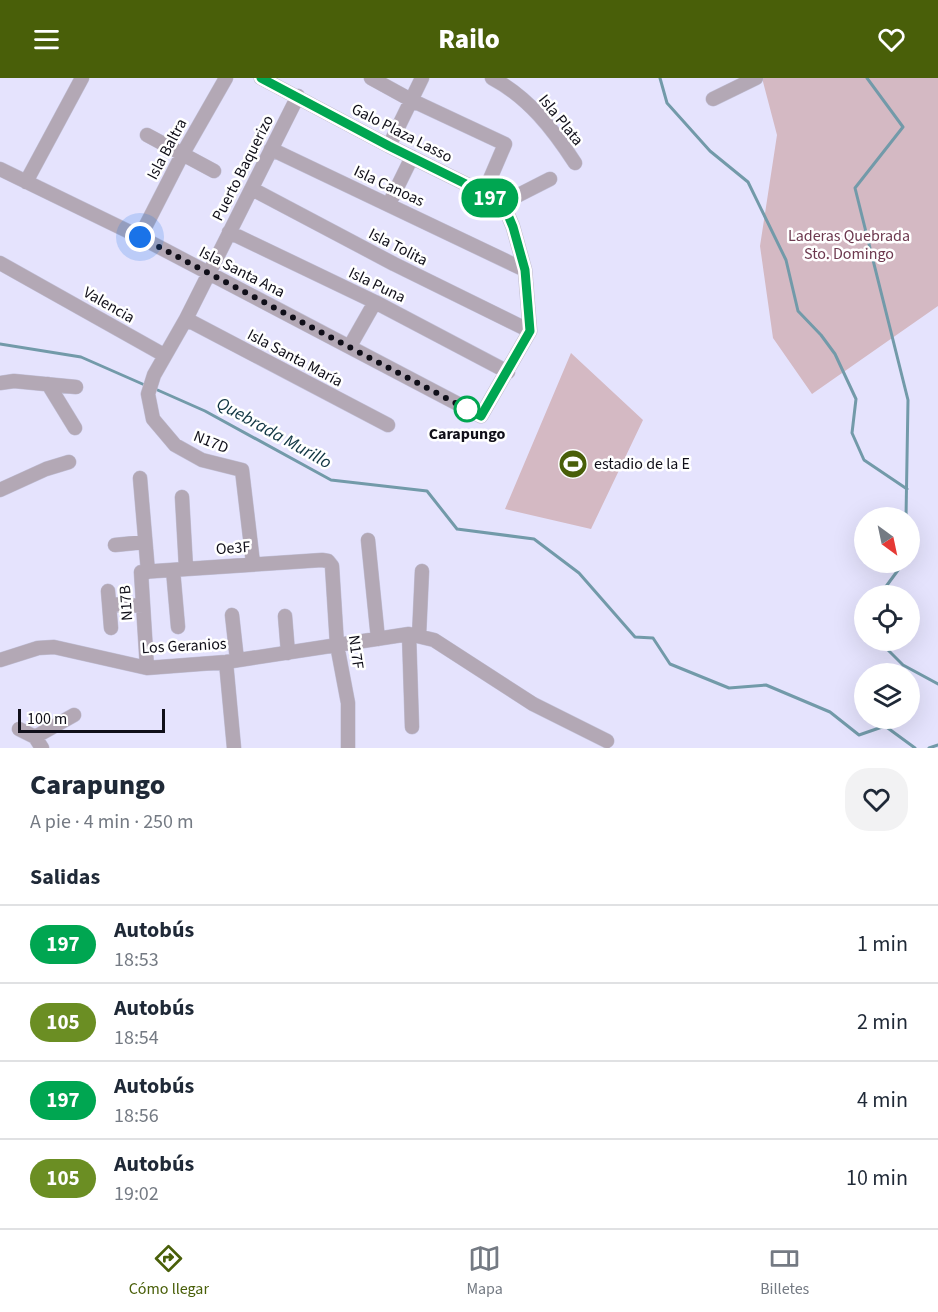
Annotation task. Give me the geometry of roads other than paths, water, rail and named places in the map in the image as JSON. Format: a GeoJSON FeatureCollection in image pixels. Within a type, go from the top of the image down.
{"type":"FeatureCollection","features":[{"type":"Feature","properties":{"kind":"street"},"geometry":{"type":"LineString","coordinates":[[26,182],[82,78]]}},
{"type":"Feature","properties":{"kind":"street","name":"Isla Baltra"},"geometry":{"type":"LineString","coordinates":[[140,237],[225,78]]}},
{"type":"Feature","properties":{"kind":"street","name":"Galo Plaza Lasso"},"geometry":{"type":"LineString","coordinates":[[261,78],[484,193],[499,205],[508,215],[513,227],[525,270],[530,331]]}},
{"type":"Feature","properties":{"kind":"street"},"geometry":{"type":"LineString","coordinates":[[371,78],[411,100],[505,144],[484,193]]}},
{"type":"Feature","properties":{"kind":"street"},"geometry":{"type":"LineString","coordinates":[[389,146],[422,78]]}},
{"type":"Feature","properties":{"kind":"street","name":"Isla Plata"},"geometry":{"type":"LineString","coordinates":[[492,78],[507,86],[529,105],[558,136],[575,163]]}},
{"type":"Feature","properties":{"kind":"street"},"geometry":{"type":"LineString","coordinates":[[713,99],[756,78]]}},
{"type":"Feature","properties":{"kind":"street","name":"Puerto Baquerizo"},"geometry":{"type":"LineString","coordinates":[[186,319],[298,96]]}},
{"type":"Feature","properties":{"kind":"street"},"geometry":{"type":"LineString","coordinates":[[147,135],[214,171]]}},
{"type":"Feature","properties":{"kind":"street","name":"Isla Canoas"},"geometry":{"type":"LineString","coordinates":[[271,149],[525,270]]}},
{"type":"Feature","properties":{"kind":"street"},"geometry":{"type":"LineString","coordinates":[[389,204],[412,157]]}},
{"type":"Feature","properties":{"kind":"street","name":"Isla Santa Ana"},"geometry":{"type":"LineString","coordinates":[[0,169],[140,237],[481,416],[508,372]]}},
{"type":"Feature","properties":{"kind":"street"},"geometry":{"type":"LineString","coordinates":[[499,205],[550,179]]}},
{"type":"Feature","properties":{"kind":"street","name":"Isla Tolita"},"geometry":{"type":"LineString","coordinates":[[252,189],[394,264],[530,331]]}},
{"type":"Feature","properties":{"kind":"street","name":"Isla Puna"},"geometry":{"type":"LineString","coordinates":[[229,232],[375,302],[508,372]]}},
{"type":"Feature","properties":{"kind":"street","name":"Valencia"},"geometry":{"type":"LineString","coordinates":[[0,263],[164,356]]}},
{"type":"Feature","properties":{"kind":"street"},"geometry":{"type":"LineString","coordinates":[[350,346],[375,302]]}},
{"type":"Feature","properties":{"kind":"street"},"geometry":{"type":"LineString","coordinates":[[164,356],[186,319]]}},
{"type":"Feature","properties":{"kind":"street","name":"Isla Santa María"},"geometry":{"type":"LineString","coordinates":[[186,319],[388,426]]}},
{"type":"Feature","properties":{"kind":"street"},"geometry":{"type":"LineString","coordinates":[[508,372],[530,331]]}},
{"type":"Feature","properties":{"kind":"street","name":"N17D"},"geometry":{"type":"LineString","coordinates":[[164,356],[148,393],[153,419],[175,445],[202,460],[242,470],[253,563]]}},
{"type":"Feature","properties":{"kind":"street"},"geometry":{"type":"LineString","coordinates":[[0,383],[14,381],[76,387]]}},
{"type":"Feature","properties":{"kind":"street"},"geometry":{"type":"LineString","coordinates":[[48,384],[75,428]]}},
{"type":"Feature","properties":{"kind":"street"},"geometry":{"type":"LineString","coordinates":[[0,490],[46,469],[69,462]]}},
{"type":"Feature","properties":{"kind":"street","name":"N17B"},"geometry":{"type":"LineString","coordinates":[[140,478],[146,542],[143,606],[147,668]]}},
{"type":"Feature","properties":{"kind":"street"},"geometry":{"type":"LineString","coordinates":[[178,627],[182,497]]}},
{"type":"Feature","properties":{"kind":"street"},"geometry":{"type":"LineString","coordinates":[[368,540],[378,639]]}},
{"type":"Feature","properties":{"kind":"street"},"geometry":{"type":"LineString","coordinates":[[115,545],[146,542]]}},
{"type":"Feature","properties":{"kind":"street","name":"Oe3F"},"geometry":{"type":"LineString","coordinates":[[144,572],[253,563],[328,561]]}},
{"type":"Feature","properties":{"kind":"street","name":"N17F"},"geometry":{"type":"LineString","coordinates":[[328,561],[332,566],[337,645],[348,703],[348,748]]}},
{"type":"Feature","properties":{"kind":"street"},"geometry":{"type":"LineString","coordinates":[[412,728],[414,635],[422,571]]}},
{"type":"Feature","properties":{"kind":"street"},"geometry":{"type":"LineString","coordinates":[[111,628],[108,598],[143,606]]}},
{"type":"Feature","properties":{"kind":"street"},"geometry":{"type":"LineString","coordinates":[[232,615],[234,748]]}},
{"type":"Feature","properties":{"kind":"street"},"geometry":{"type":"LineString","coordinates":[[285,616],[288,653]]}},
{"type":"Feature","properties":{"kind":"street"},"geometry":{"type":"LineString","coordinates":[[414,635],[434,640],[533,704],[607,741]]}},
{"type":"Feature","properties":{"kind":"street","name":"Los Geranios"},"geometry":{"type":"LineString","coordinates":[[0,660],[38,648],[54,647],[147,668],[231,661],[414,635]]}},
{"type":"Feature","properties":{"kind":"street"},"geometry":{"type":"LineString","coordinates":[[19,729],[39,742],[74,716]]}},
{"type":"Feature","properties":{"kind":"waterway"},"geometry":{"type":"LineString","coordinates":[[660,78],[667,103],[710,151],[748,182],[786,260],[798,311],[835,354],[856,399],[852,433],[864,460],[907,489]]}},
{"type":"Feature","properties":{"kind":"waterway"},"geometry":{"type":"LineString","coordinates":[[867,78],[903,127],[855,188],[908,400],[906,507]]}},
{"type":"Feature","properties":{"kind":"waterway","name":"Quebrada Murillo"},"geometry":{"type":"LineString","coordinates":[[0,344],[81,357],[147,386]]}},
{"type":"Feature","properties":{"kind":"waterway","name":"Quebrada Murillo"},"geometry":{"type":"LineString","coordinates":[[153,388],[205,411],[331,480],[427,491],[457,529],[534,539],[579,573],[635,637],[653,638],[670,664],[729,688],[766,685],[830,712],[859,735],[885,726],[915,748]]}},
{"type":"Feature","properties":{"kind":"waterway"},"geometry":{"type":"LineString","coordinates":[[887,585],[896,573]]}},
{"type":"Feature","properties":{"kind":"waterway"},"geometry":{"type":"LineString","coordinates":[[889,651],[903,665],[938,684]]}},
{"type":"Feature","properties":{"kind":"waterway","name":"Quebrada Murillo"},"geometry":{"type":"LineString","coordinates":[[929,748],[938,745]]}},
{"type":"Feature","properties":{"kind":"place","name":"Carapungo"},"geometry":{"type":"Point","coordinates":[467,409]}},
{"type":"Feature","properties":{"kind":"place","name":"estadio de la E"},"geometry":{"type":"Point","coordinates":[573,464]}},
{"type":"Feature","properties":{"kind":"park label","name":"Laderas Quebrada Sto. Domingo"},"geometry":{"type":"Point","coordinates":[849,245]}}]}
